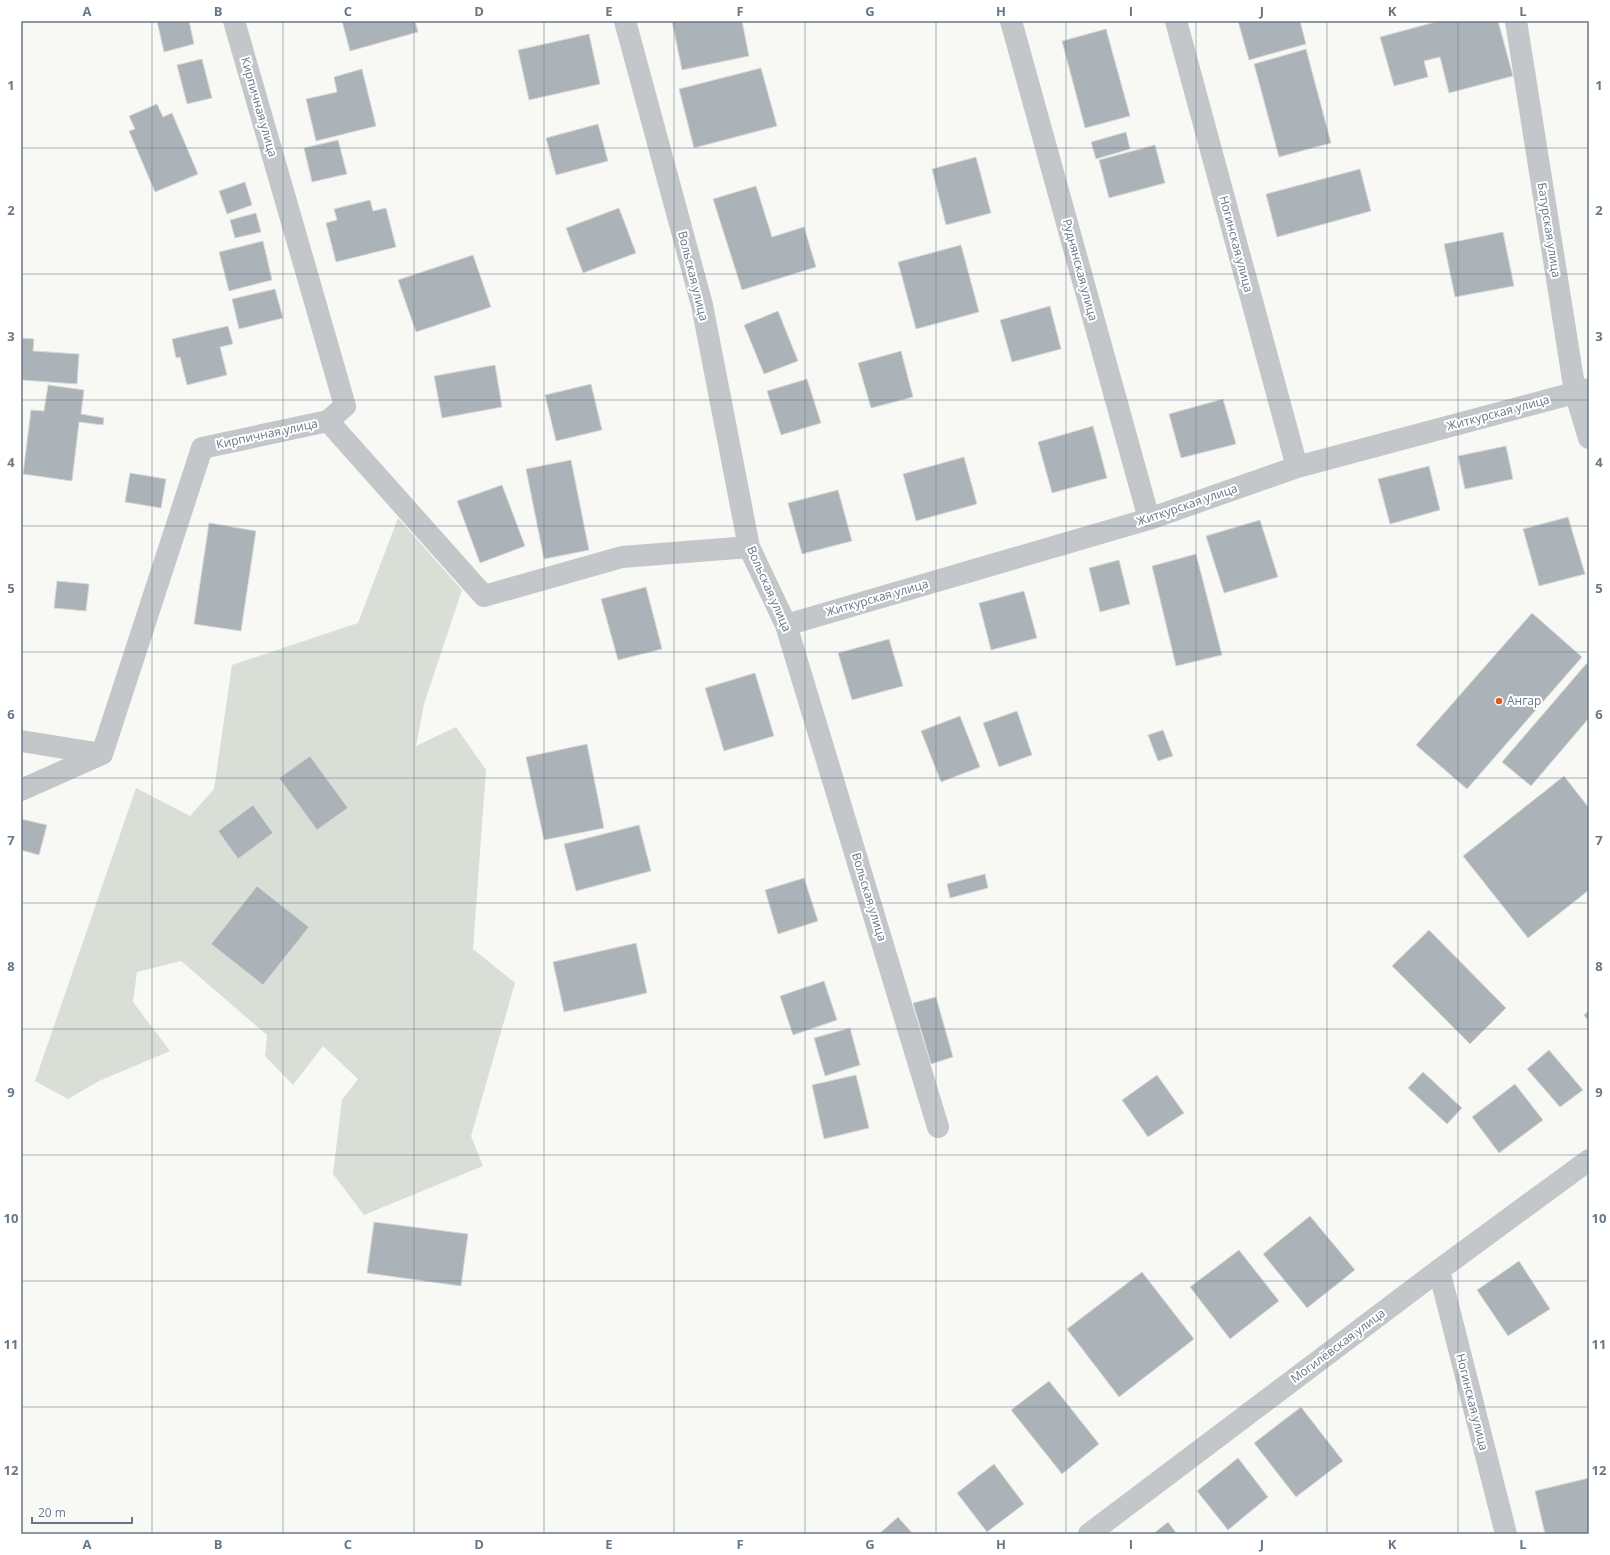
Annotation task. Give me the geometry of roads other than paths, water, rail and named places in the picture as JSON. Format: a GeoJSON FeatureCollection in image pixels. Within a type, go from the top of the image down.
{"type":"FeatureCollection","features":[{"type":"Feature","properties":{"kind":"street","name":"Кирпичная улица"},"geometry":{"type":"LineString","coordinates":[[102,754],[202,448],[328,421],[345,406],[234,21]]}},
{"type":"Feature","properties":{"kind":"street","name":"Вольская улица"},"geometry":{"type":"LineString","coordinates":[[625,21],[702,306],[749,547],[786,625],[938,1127]]}},
{"type":"Feature","properties":{"kind":"street","name":"Руднянская улица"},"geometry":{"type":"LineString","coordinates":[[1011,21],[1149,519]]}},
{"type":"Feature","properties":{"kind":"street","name":"Ногинская улица"},"geometry":{"type":"LineString","coordinates":[[1176,21],[1297,467]]}},
{"type":"Feature","properties":{"kind":"street","name":"Батурская улица"},"geometry":{"type":"LineString","coordinates":[[1516,21],[1582,390],[1589,438]]}},
{"type":"Feature","properties":{"kind":"street","name":"Житкурская улица"},"geometry":{"type":"LineString","coordinates":[[786,625],[1149,519],[1297,467],[1582,390]]}},
{"type":"Feature","properties":{"kind":"street"},"geometry":{"type":"LineString","coordinates":[[328,421],[484,596],[622,558],[749,547]]}},
{"type":"Feature","properties":{"kind":"street"},"geometry":{"type":"LineString","coordinates":[[21,741],[102,754]]}},
{"type":"Feature","properties":{"kind":"street"},"geometry":{"type":"LineString","coordinates":[[21,790],[102,754]]}},
{"type":"Feature","properties":{"kind":"street","name":"Могилёвская улица"},"geometry":{"type":"LineString","coordinates":[[1089,1534],[1439,1270],[1589,1160]]}},
{"type":"Feature","properties":{"kind":"street","name":"Ногинская улица"},"geometry":{"type":"LineString","coordinates":[[1439,1270],[1506,1534]]}},
{"type":"Feature","properties":{"kind":"place","name":"Ангар"},"geometry":{"type":"Point","coordinates":[1499,701]}}]}
